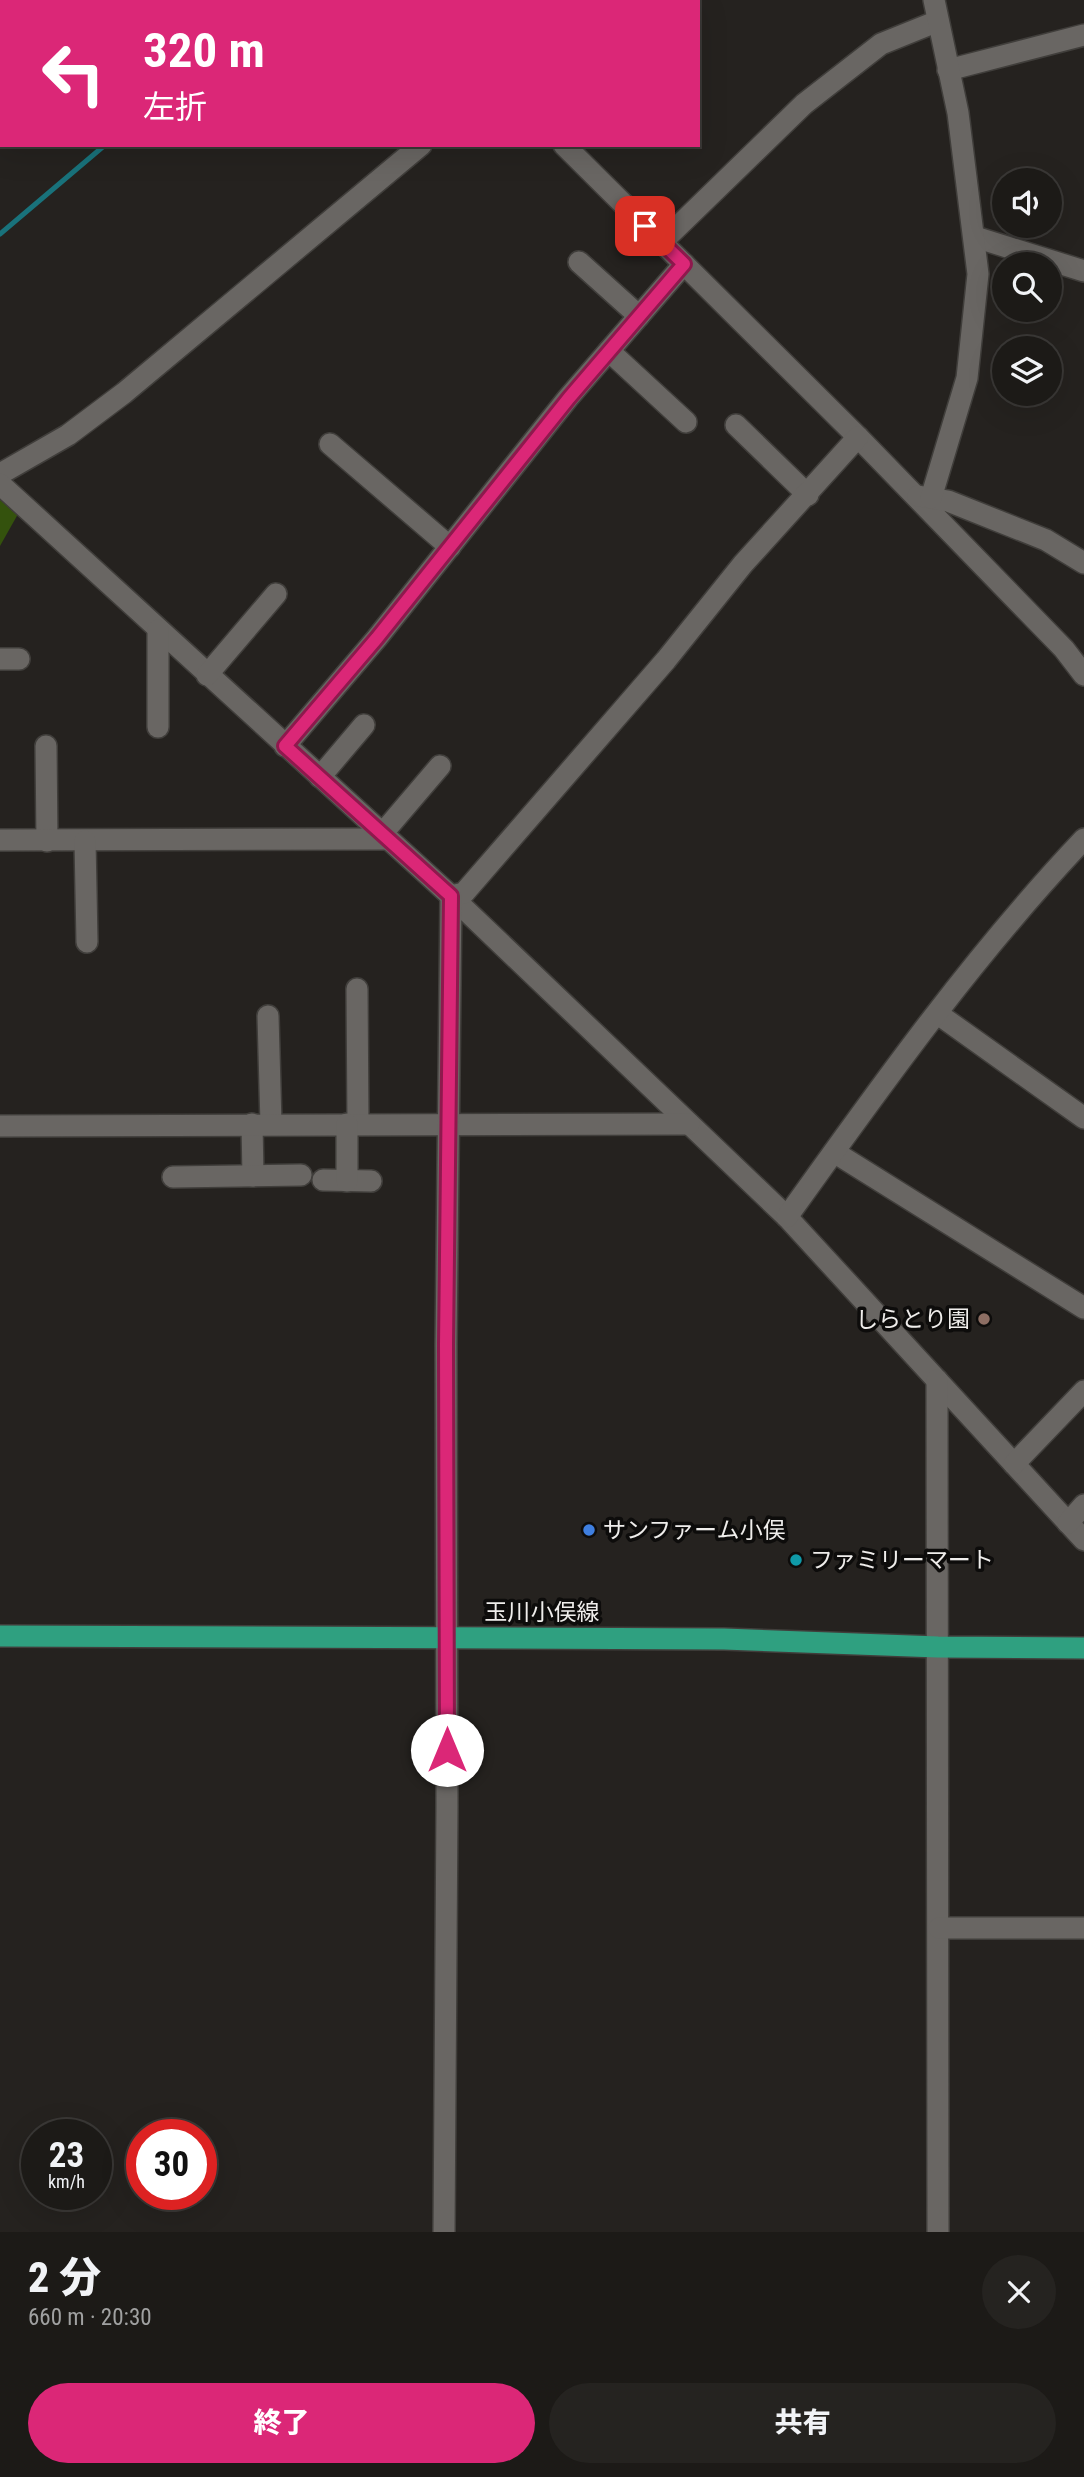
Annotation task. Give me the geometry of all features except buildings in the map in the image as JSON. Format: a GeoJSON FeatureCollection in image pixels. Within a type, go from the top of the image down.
{"type":"FeatureCollection","features":[{"type":"Feature","properties":{"kind":"main road","name":"玉川小俣線"},"geometry":{"type":"LineString","coordinates":[[0,1636],[735,1639],[938,1647],[1084,1648]]}},
{"type":"Feature","properties":{"kind":"street"},"geometry":{"type":"LineString","coordinates":[[922,496],[967,378],[978,274],[958,113],[934,0]]}},
{"type":"Feature","properties":{"kind":"street"},"geometry":{"type":"LineString","coordinates":[[662,242],[804,104],[881,44],[939,21]]}},
{"type":"Feature","properties":{"kind":"street"},"geometry":{"type":"LineString","coordinates":[[948,70],[1084,35]]}},
{"type":"Feature","properties":{"kind":"street"},"geometry":{"type":"LineString","coordinates":[[0,474],[68,435],[124,393],[419,147]]}},
{"type":"Feature","properties":{"kind":"street"},"geometry":{"type":"LineString","coordinates":[[566,147],[858,437],[922,496],[1064,649],[1084,675]]}},
{"type":"Feature","properties":{"kind":"street"},"geometry":{"type":"LineString","coordinates":[[975,237],[1084,271]]}},
{"type":"Feature","properties":{"kind":"street"},"geometry":{"type":"LineString","coordinates":[[579,262],[639,316]]}},
{"type":"Feature","properties":{"kind":"street"},"geometry":{"type":"LineString","coordinates":[[285,746],[377,638],[608,351],[684,264]]}},
{"type":"Feature","properties":{"kind":"street"},"geometry":{"type":"LineString","coordinates":[[608,351],[686,422]]}},
{"type":"Feature","properties":{"kind":"street"},"geometry":{"type":"LineString","coordinates":[[736,425],[808,495]]}},
{"type":"Feature","properties":{"kind":"street"},"geometry":{"type":"LineString","coordinates":[[451,896],[464,893],[666,660],[743,564],[858,437]]}},
{"type":"Feature","properties":{"kind":"street"},"geometry":{"type":"LineString","coordinates":[[330,444],[450,547]]}},
{"type":"Feature","properties":{"kind":"street"},"geometry":{"type":"LineString","coordinates":[[0,484],[451,896],[787,1217],[1084,1540]]}},
{"type":"Feature","properties":{"kind":"street"},"geometry":{"type":"LineString","coordinates":[[922,496],[948,501],[1046,540],[1084,563]]}},
{"type":"Feature","properties":{"kind":"street"},"geometry":{"type":"LineString","coordinates":[[207,675],[276,594]]}},
{"type":"Feature","properties":{"kind":"street"},"geometry":{"type":"LineString","coordinates":[[158,630],[158,727]]}},
{"type":"Feature","properties":{"kind":"street"},"geometry":{"type":"LineString","coordinates":[[320,778],[364,725]]}},
{"type":"Feature","properties":{"kind":"street"},"geometry":{"type":"LineString","coordinates":[[46,746],[47,841]]}},
{"type":"Feature","properties":{"kind":"street"},"geometry":{"type":"LineString","coordinates":[[385,837],[440,766]]}},
{"type":"Feature","properties":{"kind":"street"},"geometry":{"type":"LineString","coordinates":[[0,841],[385,837]]}},
{"type":"Feature","properties":{"kind":"street"},"geometry":{"type":"LineString","coordinates":[[787,1217],[938,1014],[1051,874],[1084,839]]}},
{"type":"Feature","properties":{"kind":"street"},"geometry":{"type":"LineString","coordinates":[[85,841],[87,942]]}},
{"type":"Feature","properties":{"kind":"street"},"geometry":{"type":"LineString","coordinates":[[444,2232],[446,1345],[451,896]]}},
{"type":"Feature","properties":{"kind":"street"},"geometry":{"type":"LineString","coordinates":[[347,1181],[353,1124],[357,989]]}},
{"type":"Feature","properties":{"kind":"street"},"geometry":{"type":"LineString","coordinates":[[938,1014],[1084,1118]]}},
{"type":"Feature","properties":{"kind":"street"},"geometry":{"type":"LineString","coordinates":[[253,1175],[261,1124],[268,1016]]}},
{"type":"Feature","properties":{"kind":"street"},"geometry":{"type":"LineString","coordinates":[[0,1126],[689,1124]]}},
{"type":"Feature","properties":{"kind":"street"},"geometry":{"type":"LineString","coordinates":[[834,1152],[1084,1308]]}},
{"type":"Feature","properties":{"kind":"street"},"geometry":{"type":"LineString","coordinates":[[173,1177],[301,1175]]}},
{"type":"Feature","properties":{"kind":"street"},"geometry":{"type":"LineString","coordinates":[[323,1180],[371,1181]]}},
{"type":"Feature","properties":{"kind":"street"},"geometry":{"type":"LineString","coordinates":[[937,1380],[938,2232]]}},
{"type":"Feature","properties":{"kind":"street"},"geometry":{"type":"LineString","coordinates":[[1014,1464],[1084,1391]]}},
{"type":"Feature","properties":{"kind":"street"},"geometry":{"type":"LineString","coordinates":[[1068,1523],[1084,1505]]}},
{"type":"Feature","properties":{"kind":"street"},"geometry":{"type":"LineString","coordinates":[[939,1928],[1084,1928]]}},
{"type":"Feature","properties":{"kind":"green space"},"geometry":{"type":"Polygon","coordinates":[[[0,498],[18,514],[0,546],[0,498]]]}},
{"type":"Feature","properties":{"kind":"waterway"},"geometry":{"type":"LineString","coordinates":[[0,234],[103,147]]}},
{"type":"Feature","properties":{"kind":"place","name":"しらとり園"},"geometry":{"type":"Point","coordinates":[984,1319]}},
{"type":"Feature","properties":{"kind":"place","name":"サンファーム小俣"},"geometry":{"type":"Point","coordinates":[589,1530]}},
{"type":"Feature","properties":{"kind":"place","name":"ファミリーマート"},"geometry":{"type":"Point","coordinates":[796,1560]}},
{"type":"Feature","properties":{"kind":"route"},"geometry":{"type":"LineString","coordinates":[[447,1750],[446,1345],[451,896],[285,746],[377,638],[569,398],[684,264],[645,226]]}}]}
